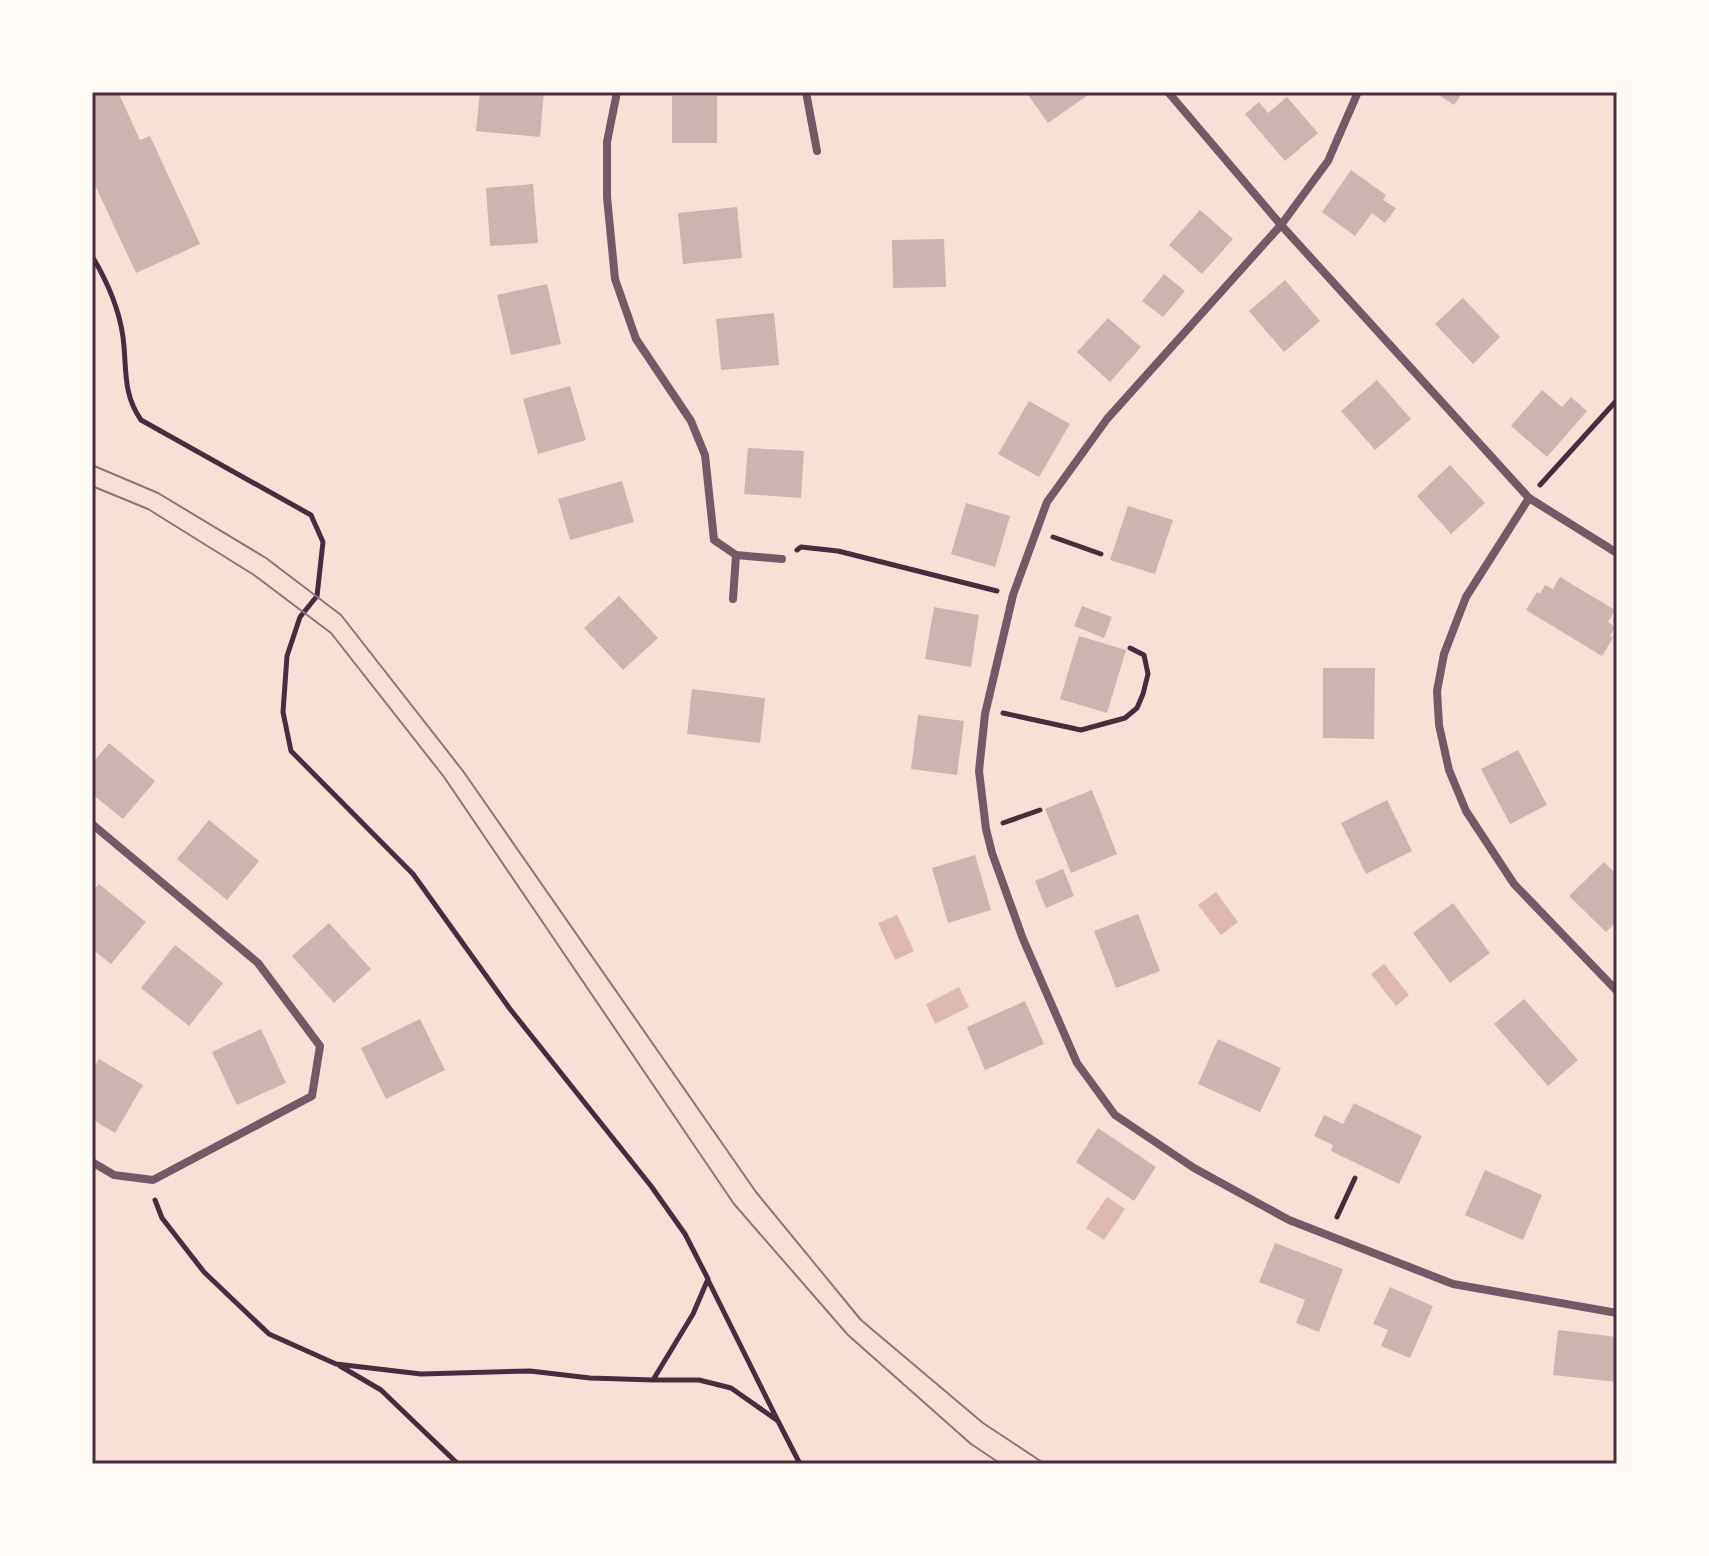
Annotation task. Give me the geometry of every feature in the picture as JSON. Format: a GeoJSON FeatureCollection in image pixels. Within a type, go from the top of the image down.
{"type":"FeatureCollection","features":[{"type":"Feature","properties":{"kind":"street"},"geometry":{"type":"LineString","coordinates":[[617,92],[607,142],[607,197],[615,279],[636,339],[691,421],[705,455],[714,540],[736,555],[782,559]]}},
{"type":"Feature","properties":{"kind":"street"},"geometry":{"type":"LineString","coordinates":[[806,92],[817,151]]}},
{"type":"Feature","properties":{"kind":"street"},"geometry":{"type":"LineString","coordinates":[[1168,92],[1281,225],[1529,498],[1617,553]]}},
{"type":"Feature","properties":{"kind":"street"},"geometry":{"type":"LineString","coordinates":[[1358,92],[1328,161],[1281,225],[1107,419],[1047,502],[1013,595],[986,710],[979,771],[986,829],[1023,939],[1077,1063],[1115,1115],[1194,1168],[1289,1220],[1328,1236],[1453,1284],[1617,1313]]}},
{"type":"Feature","properties":{"kind":"street"},"geometry":{"type":"LineString","coordinates":[[1529,498],[1466,597],[1444,654],[1437,691],[1439,725],[1449,770],[1466,811],[1514,884],[1617,991]]}},
{"type":"Feature","properties":{"kind":"street"},"geometry":{"type":"LineString","coordinates":[[733,599],[736,555]]}},
{"type":"Feature","properties":{"kind":"street"},"geometry":{"type":"LineString","coordinates":[[92,824],[258,963],[320,1046],[312,1096],[153,1180],[114,1175],[92,1162]]}},
{"type":"Feature","properties":{"kind":"path"},"geometry":{"type":"LineString","coordinates":[[92,256],[110,288],[123,336],[124,378],[131,406],[141,420],[311,515],[323,542],[317,596],[300,617],[287,656],[283,712],[291,751],[413,874],[510,1009],[651,1186],[685,1234],[800,1464]]}},
{"type":"Feature","properties":{"kind":"path"},"geometry":{"type":"LineString","coordinates":[[1529,498],[1617,400]]}},
{"type":"Feature","properties":{"kind":"path"},"geometry":{"type":"LineString","coordinates":[[1035,531],[1101,554]]}},
{"type":"Feature","properties":{"kind":"path"},"geometry":{"type":"LineString","coordinates":[[782,559],[801,547],[838,551],[1013,595]]}},
{"type":"Feature","properties":{"kind":"path"},"geometry":{"type":"LineString","coordinates":[[986,710],[1081,730],[1125,718],[1137,708],[1148,674],[1144,655],[1130,648]]}},
{"type":"Feature","properties":{"kind":"path"},"geometry":{"type":"LineString","coordinates":[[986,829],[1040,810]]}},
{"type":"Feature","properties":{"kind":"path"},"geometry":{"type":"LineString","coordinates":[[1328,1236],[1355,1178]]}},
{"type":"Feature","properties":{"kind":"path"},"geometry":{"type":"LineString","coordinates":[[153,1195],[162,1218],[204,1272],[269,1334],[336,1364],[381,1390],[458,1464]]}},
{"type":"Feature","properties":{"kind":"path"},"geometry":{"type":"LineString","coordinates":[[653,1380],[693,1314],[708,1279]]}},
{"type":"Feature","properties":{"kind":"path"},"geometry":{"type":"LineString","coordinates":[[336,1364],[421,1374],[530,1371],[590,1378],[699,1380],[731,1388],[778,1421]]}},
{"type":"Feature","properties":{"kind":"shaded area"},"geometry":{"type":"Polygon","coordinates":[[[1216,892],[1238,922],[1221,935],[1198,905],[1216,892]]]}},
{"type":"Feature","properties":{"kind":"shaded area"},"geometry":{"type":"Polygon","coordinates":[[[897,915],[914,951],[895,960],[878,923],[897,915]]]}},
{"type":"Feature","properties":{"kind":"shaded area"},"geometry":{"type":"Polygon","coordinates":[[[1384,964],[1409,995],[1396,1006],[1371,974],[1384,964]]]}},
{"type":"Feature","properties":{"kind":"shaded area"},"geometry":{"type":"Polygon","coordinates":[[[959,987],[969,1007],[935,1024],[926,1004],[959,987]]]}},
{"type":"Feature","properties":{"kind":"shaded area"},"geometry":{"type":"Polygon","coordinates":[[[1107,1197],[1125,1209],[1104,1240],[1086,1228],[1107,1197]]]}},
{"type":"Feature","properties":{"kind":"building"},"geometry":{"type":"Polygon","coordinates":[[[92,92],[118,92],[140,140],[150,136],[200,244],[136,273],[95,185],[92,187],[92,92]]]}},
{"type":"Feature","properties":{"kind":"building"},"geometry":{"type":"Polygon","coordinates":[[[480,92],[544,92],[540,137],[476,131],[480,92]]]}},
{"type":"Feature","properties":{"kind":"building"},"geometry":{"type":"Polygon","coordinates":[[[1026,92],[1086,92],[1088,95],[1048,123],[1026,92]]]}},
{"type":"Feature","properties":{"kind":"building"},"geometry":{"type":"Polygon","coordinates":[[[1434,92],[1463,92],[1454,105],[1434,92]]]}},
{"type":"Feature","properties":{"kind":"building"},"geometry":{"type":"Polygon","coordinates":[[[672,96],[717,96],[717,143],[672,143],[672,96]]]}},
{"type":"Feature","properties":{"kind":"building"},"geometry":{"type":"Polygon","coordinates":[[[1287,97],[1318,133],[1285,161],[1245,114],[1259,102],[1268,113],[1287,97]]]}},
{"type":"Feature","properties":{"kind":"building"},"geometry":{"type":"Polygon","coordinates":[[[1351,170],[1386,195],[1383,200],[1396,208],[1385,223],[1372,213],[1355,236],[1322,212],[1351,170]]]}},
{"type":"Feature","properties":{"kind":"building"},"geometry":{"type":"Polygon","coordinates":[[[533,184],[538,243],[490,246],[486,188],[533,184]]]}},
{"type":"Feature","properties":{"kind":"building"},"geometry":{"type":"Polygon","coordinates":[[[737,207],[742,258],[683,264],[678,213],[737,207]]]}},
{"type":"Feature","properties":{"kind":"building"},"geometry":{"type":"Polygon","coordinates":[[[1200,210],[1233,239],[1202,274],[1169,245],[1200,210]]]}},
{"type":"Feature","properties":{"kind":"building"},"geometry":{"type":"Polygon","coordinates":[[[944,239],[946,287],[893,288],[892,240],[944,239]]]}},
{"type":"Feature","properties":{"kind":"building"},"geometry":{"type":"Polygon","coordinates":[[[1164,274],[1185,291],[1163,317],[1142,301],[1164,274]]]}},
{"type":"Feature","properties":{"kind":"building"},"geometry":{"type":"Polygon","coordinates":[[[1285,280],[1320,321],[1284,352],[1249,311],[1285,280]]]}},
{"type":"Feature","properties":{"kind":"building"},"geometry":{"type":"Polygon","coordinates":[[[547,284],[561,344],[511,355],[497,295],[547,284]]]}},
{"type":"Feature","properties":{"kind":"building"},"geometry":{"type":"Polygon","coordinates":[[[1463,298],[1500,337],[1473,364],[1435,324],[1463,298]]]}},
{"type":"Feature","properties":{"kind":"building"},"geometry":{"type":"Polygon","coordinates":[[[774,313],[779,365],[721,370],[716,319],[774,313]]]}},
{"type":"Feature","properties":{"kind":"building"},"geometry":{"type":"Polygon","coordinates":[[[1108,318],[1141,347],[1110,382],[1077,352],[1108,318]]]}},
{"type":"Feature","properties":{"kind":"building"},"geometry":{"type":"Polygon","coordinates":[[[1377,380],[1411,419],[1375,450],[1341,411],[1377,380]]]}},
{"type":"Feature","properties":{"kind":"building"},"geometry":{"type":"Polygon","coordinates":[[[570,386],[586,440],[538,454],[523,399],[570,386]]]}},
{"type":"Feature","properties":{"kind":"building"},"geometry":{"type":"Polygon","coordinates":[[[1542,390],[1562,407],[1571,397],[1587,411],[1547,457],[1511,426],[1542,390]]]}},
{"type":"Feature","properties":{"kind":"building"},"geometry":{"type":"Polygon","coordinates":[[[1029,401],[1070,424],[1039,477],[998,454],[1029,401]]]}},
{"type":"Feature","properties":{"kind":"building"},"geometry":{"type":"Polygon","coordinates":[[[748,448],[804,451],[801,498],[744,494],[748,448]]]}},
{"type":"Feature","properties":{"kind":"building"},"geometry":{"type":"Polygon","coordinates":[[[1450,465],[1485,503],[1451,534],[1417,496],[1450,465]]]}},
{"type":"Feature","properties":{"kind":"building"},"geometry":{"type":"Polygon","coordinates":[[[622,481],[634,522],[570,540],[558,499],[622,481]]]}},
{"type":"Feature","properties":{"kind":"building"},"geometry":{"type":"Polygon","coordinates":[[[966,503],[1010,516],[995,567],[951,554],[966,503]]]}},
{"type":"Feature","properties":{"kind":"building"},"geometry":{"type":"Polygon","coordinates":[[[1128,506],[1173,520],[1155,574],[1110,560],[1128,506]]]}},
{"type":"Feature","properties":{"kind":"building"},"geometry":{"type":"Polygon","coordinates":[[[1560,577],[1615,610],[1608,622],[1615,627],[1610,636],[1613,638],[1602,656],[1526,610],[1537,592],[1540,594],[1545,585],[1553,589],[1560,577]]]}},
{"type":"Feature","properties":{"kind":"building"},"geometry":{"type":"Polygon","coordinates":[[[619,596],[658,638],[623,670],[584,628],[619,596]]]}},
{"type":"Feature","properties":{"kind":"building"},"geometry":{"type":"Polygon","coordinates":[[[1082,606],[1112,617],[1104,638],[1074,626],[1082,606]]]}},
{"type":"Feature","properties":{"kind":"building"},"geometry":{"type":"Polygon","coordinates":[[[934,607],[979,615],[971,667],[925,659],[934,607]]]}},
{"type":"Feature","properties":{"kind":"building"},"geometry":{"type":"Polygon","coordinates":[[[1079,636],[1126,650],[1107,713],[1060,699],[1079,636]]]}},
{"type":"Feature","properties":{"kind":"building"},"geometry":{"type":"Polygon","coordinates":[[[1323,668],[1375,668],[1374,739],[1323,738],[1323,668]]]}},
{"type":"Feature","properties":{"kind":"building"},"geometry":{"type":"Polygon","coordinates":[[[692,689],[765,698],[760,743],[687,734],[692,689]]]}},
{"type":"Feature","properties":{"kind":"building"},"geometry":{"type":"Polygon","coordinates":[[[918,715],[964,721],[957,775],[911,769],[918,715]]]}},
{"type":"Feature","properties":{"kind":"building"},"geometry":{"type":"Polygon","coordinates":[[[109,743],[155,781],[123,819],[92,794],[92,764],[109,743]]]}},
{"type":"Feature","properties":{"kind":"building"},"geometry":{"type":"Polygon","coordinates":[[[1518,750],[1547,805],[1510,824],[1481,769],[1518,750]]]}},
{"type":"Feature","properties":{"kind":"building"},"geometry":{"type":"Polygon","coordinates":[[[1092,790],[1117,854],[1071,873],[1045,809],[1092,790]]]}},
{"type":"Feature","properties":{"kind":"building"},"geometry":{"type":"Polygon","coordinates":[[[1387,800],[1412,851],[1366,874],[1341,823],[1387,800]]]}},
{"type":"Feature","properties":{"kind":"building"},"geometry":{"type":"Polygon","coordinates":[[[209,820],[259,861],[227,900],[177,859],[209,820]]]}},
{"type":"Feature","properties":{"kind":"building"},"geometry":{"type":"Polygon","coordinates":[[[975,855],[991,910],[948,923],[932,868],[975,855]]]}},
{"type":"Feature","properties":{"kind":"building"},"geometry":{"type":"Polygon","coordinates":[[[1604,862],[1617,875],[1617,921],[1606,932],[1569,896],[1604,862]]]}},
{"type":"Feature","properties":{"kind":"building"},"geometry":{"type":"Polygon","coordinates":[[[1063,869],[1074,896],[1046,908],[1035,881],[1063,869]]]}},
{"type":"Feature","properties":{"kind":"building"},"geometry":{"type":"Polygon","coordinates":[[[99,884],[146,922],[111,964],[92,949],[92,892],[99,884]]]}},
{"type":"Feature","properties":{"kind":"building"},"geometry":{"type":"Polygon","coordinates":[[[1453,903],[1490,953],[1450,983],[1413,933],[1453,903]]]}},
{"type":"Feature","properties":{"kind":"building"},"geometry":{"type":"Polygon","coordinates":[[[1138,914],[1160,971],[1116,988],[1094,931],[1138,914]]]}},
{"type":"Feature","properties":{"kind":"building"},"geometry":{"type":"Polygon","coordinates":[[[329,923],[371,969],[334,1003],[292,956],[329,923]]]}},
{"type":"Feature","properties":{"kind":"building"},"geometry":{"type":"Polygon","coordinates":[[[175,945],[223,983],[189,1026],[141,988],[175,945]]]}},
{"type":"Feature","properties":{"kind":"building"},"geometry":{"type":"Polygon","coordinates":[[[1524,999],[1578,1060],[1548,1086],[1494,1024],[1524,999]]]}},
{"type":"Feature","properties":{"kind":"building"},"geometry":{"type":"Polygon","coordinates":[[[1025,1001],[1044,1044],[985,1070],[967,1027],[1025,1001]]]}},
{"type":"Feature","properties":{"kind":"building"},"geometry":{"type":"Polygon","coordinates":[[[420,1019],[445,1070],[386,1099],[361,1048],[420,1019]]]}},
{"type":"Feature","properties":{"kind":"building"},"geometry":{"type":"Polygon","coordinates":[[[261,1029],[286,1083],[237,1105],[212,1052],[261,1029]]]}},
{"type":"Feature","properties":{"kind":"building"},"geometry":{"type":"Polygon","coordinates":[[[1218,1039],[1281,1068],[1260,1112],[1198,1084],[1218,1039]]]}},
{"type":"Feature","properties":{"kind":"building"},"geometry":{"type":"Polygon","coordinates":[[[99,1059],[143,1085],[115,1133],[92,1119],[92,1071],[99,1059]]]}},
{"type":"Feature","properties":{"kind":"building"},"geometry":{"type":"Polygon","coordinates":[[[1354,1103],[1422,1136],[1399,1184],[1331,1151],[1333,1145],[1314,1136],[1324,1115],[1343,1124],[1354,1103]]]}},
{"type":"Feature","properties":{"kind":"building"},"geometry":{"type":"Polygon","coordinates":[[[1098,1128],[1156,1167],[1134,1201],[1076,1162],[1098,1128]]]}},
{"type":"Feature","properties":{"kind":"building"},"geometry":{"type":"Polygon","coordinates":[[[1485,1170],[1542,1195],[1523,1240],[1465,1215],[1485,1170]]]}},
{"type":"Feature","properties":{"kind":"building"},"geometry":{"type":"Polygon","coordinates":[[[1275,1243],[1343,1269],[1319,1332],[1296,1323],[1305,1300],[1259,1282],[1275,1243]]]}},
{"type":"Feature","properties":{"kind":"building"},"geometry":{"type":"Polygon","coordinates":[[[1390,1287],[1433,1306],[1410,1358],[1381,1346],[1388,1330],[1373,1324],[1390,1287]]]}},
{"type":"Feature","properties":{"kind":"building"},"geometry":{"type":"Polygon","coordinates":[[[1558,1330],[1617,1337],[1617,1382],[1553,1375],[1558,1330]]]}},
{"type":"Feature","properties":{"kind":"tram line"},"geometry":{"type":"LineString","coordinates":[[92,465],[158,493],[266,558],[341,615],[463,771],[756,1192],[861,1320],[983,1423],[1045,1464]]}},
{"type":"Feature","properties":{"kind":"tram line"},"geometry":{"type":"LineString","coordinates":[[92,486],[148,509],[254,575],[331,633],[444,777],[734,1204],[848,1335],[971,1444],[1001,1464]]}}]}
